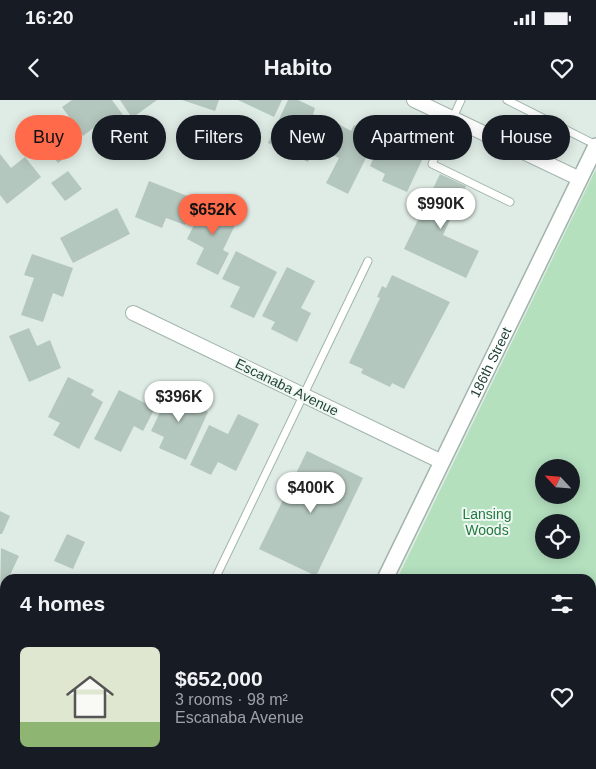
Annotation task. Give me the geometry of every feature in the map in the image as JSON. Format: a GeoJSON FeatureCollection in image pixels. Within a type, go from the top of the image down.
{"type":"FeatureCollection","features":[{"type":"Feature","properties":{"kind":"street"},"geometry":{"type":"LineString","coordinates":[[414,100],[446,115]]}},
{"type":"Feature","properties":{"kind":"street"},"geometry":{"type":"LineString","coordinates":[[472,127],[580,179]]}},
{"type":"Feature","properties":{"kind":"street","name":"186th Street"},"geometry":{"type":"LineString","coordinates":[[387,574],[596,145]]}},
{"type":"Feature","properties":{"kind":"street","name":"Escanaba Avenue"},"geometry":{"type":"LineString","coordinates":[[133,313],[442,462]]}},
{"type":"Feature","properties":{"kind":"lane"},"geometry":{"type":"LineString","coordinates":[[454,115],[461,100]]}},
{"type":"Feature","properties":{"kind":"lane"},"geometry":{"type":"LineString","coordinates":[[507,100],[596,145]]}},
{"type":"Feature","properties":{"kind":"lane"},"geometry":{"type":"LineString","coordinates":[[434,160],[432,164],[510,202]]}},
{"type":"Feature","properties":{"kind":"lane"},"geometry":{"type":"LineString","coordinates":[[218,574],[368,261]]}},
{"type":"Feature","properties":{"kind":"green space","name":"Lansing Woods"},"geometry":{"type":"Polygon","coordinates":[[[596,169],[596,574],[399,574],[596,169]]]}},
{"type":"Feature","properties":{"kind":"building"},"geometry":{"type":"Polygon","coordinates":[[[72,100],[112,100],[123,115],[92,115],[92,129],[83,136],[82,115],[68,115],[62,107],[72,100]]]}},
{"type":"Feature","properties":{"kind":"building"},"geometry":{"type":"Polygon","coordinates":[[[120,100],[157,100],[136,115],[130,115],[120,100]]]}},
{"type":"Feature","properties":{"kind":"building"},"geometry":{"type":"Polygon","coordinates":[[[182,100],[219,100],[215,111],[182,100]]]}},
{"type":"Feature","properties":{"kind":"building"},"geometry":{"type":"Polygon","coordinates":[[[238,100],[282,100],[275,115],[271,116],[238,100]]]}},
{"type":"Feature","properties":{"kind":"building"},"geometry":{"type":"Polygon","coordinates":[[[288,100],[298,100],[315,108],[313,114],[315,115],[281,115],[288,100]]]}},
{"type":"Feature","properties":{"kind":"building"},"geometry":{"type":"Polygon","coordinates":[[[343,126],[351,131],[353,127],[353,160],[365,160],[348,194],[326,183],[338,160],[343,160],[343,126]]]}},
{"type":"Feature","properties":{"kind":"building"},"geometry":{"type":"Polygon","coordinates":[[[0,154],[11,168],[21,160],[27,160],[41,177],[7,204],[0,195],[0,154]]]}},
{"type":"Feature","properties":{"kind":"building"},"geometry":{"type":"Polygon","coordinates":[[[373,160],[422,160],[407,192],[382,181],[385,174],[370,166],[373,160]]]}},
{"type":"Feature","properties":{"kind":"building"},"geometry":{"type":"Polygon","coordinates":[[[68,171],[82,189],[65,201],[51,183],[68,171]]]}},
{"type":"Feature","properties":{"kind":"building"},"geometry":{"type":"Polygon","coordinates":[[[440,174],[466,186],[443,235],[479,251],[466,278],[404,249],[440,174]]]}},
{"type":"Feature","properties":{"kind":"building"},"geometry":{"type":"Polygon","coordinates":[[[149,181],[195,199],[185,225],[166,218],[162,228],[135,217],[149,181]]]}},
{"type":"Feature","properties":{"kind":"building"},"geometry":{"type":"Polygon","coordinates":[[[206,201],[239,217],[223,250],[229,253],[218,275],[196,264],[204,248],[187,239],[206,201]]]}},
{"type":"Feature","properties":{"kind":"building"},"geometry":{"type":"Polygon","coordinates":[[[117,208],[130,234],[73,263],[60,238],[117,208]]]}},
{"type":"Feature","properties":{"kind":"building"},"geometry":{"type":"Polygon","coordinates":[[[236,251],[277,272],[254,318],[230,307],[240,287],[222,279],[236,251]]]}},
{"type":"Feature","properties":{"kind":"building"},"geometry":{"type":"Polygon","coordinates":[[[32,254],[73,268],[63,297],[53,293],[43,322],[21,315],[34,278],[24,275],[32,254]]]}},
{"type":"Feature","properties":{"kind":"building"},"geometry":{"type":"Polygon","coordinates":[[[287,267],[315,281],[301,308],[311,313],[297,342],[271,329],[275,322],[262,316],[287,267]]]}},
{"type":"Feature","properties":{"kind":"building"},"geometry":{"type":"Polygon","coordinates":[[[392,275],[450,302],[404,389],[392,383],[390,387],[361,373],[363,369],[349,363],[380,298],[377,297],[382,286],[386,288],[392,275]]]}},
{"type":"Feature","properties":{"kind":"building"},"geometry":{"type":"Polygon","coordinates":[[[29,328],[37,346],[50,340],[61,368],[29,382],[9,336],[29,328]]]}},
{"type":"Feature","properties":{"kind":"building"},"geometry":{"type":"Polygon","coordinates":[[[68,377],[94,390],[91,395],[103,402],[79,449],[53,435],[60,423],[48,417],[68,377]]]}},
{"type":"Feature","properties":{"kind":"building"},"geometry":{"type":"Polygon","coordinates":[[[172,387],[197,399],[194,405],[208,412],[186,460],[159,448],[164,437],[151,431],[172,387]]]}},
{"type":"Feature","properties":{"kind":"building"},"geometry":{"type":"Polygon","coordinates":[[[119,390],[155,408],[143,431],[134,426],[121,452],[94,439],[119,390]]]}},
{"type":"Feature","properties":{"kind":"building"},"geometry":{"type":"Polygon","coordinates":[[[238,414],[259,424],[236,471],[218,462],[211,475],[190,465],[209,425],[228,434],[238,414]]]}},
{"type":"Feature","properties":{"kind":"building"},"geometry":{"type":"Polygon","coordinates":[[[307,451],[363,478],[317,574],[312,574],[259,549],[307,451]]]}},
{"type":"Feature","properties":{"kind":"building"},"geometry":{"type":"Polygon","coordinates":[[[0,511],[10,516],[2,534],[0,534],[0,511]]]}},
{"type":"Feature","properties":{"kind":"building"},"geometry":{"type":"Polygon","coordinates":[[[67,534],[85,542],[73,569],[54,561],[67,534]]]}},
{"type":"Feature","properties":{"kind":"building"},"geometry":{"type":"Polygon","coordinates":[[[1,548],[19,556],[10,574],[0,574],[1,548]]]}}]}
